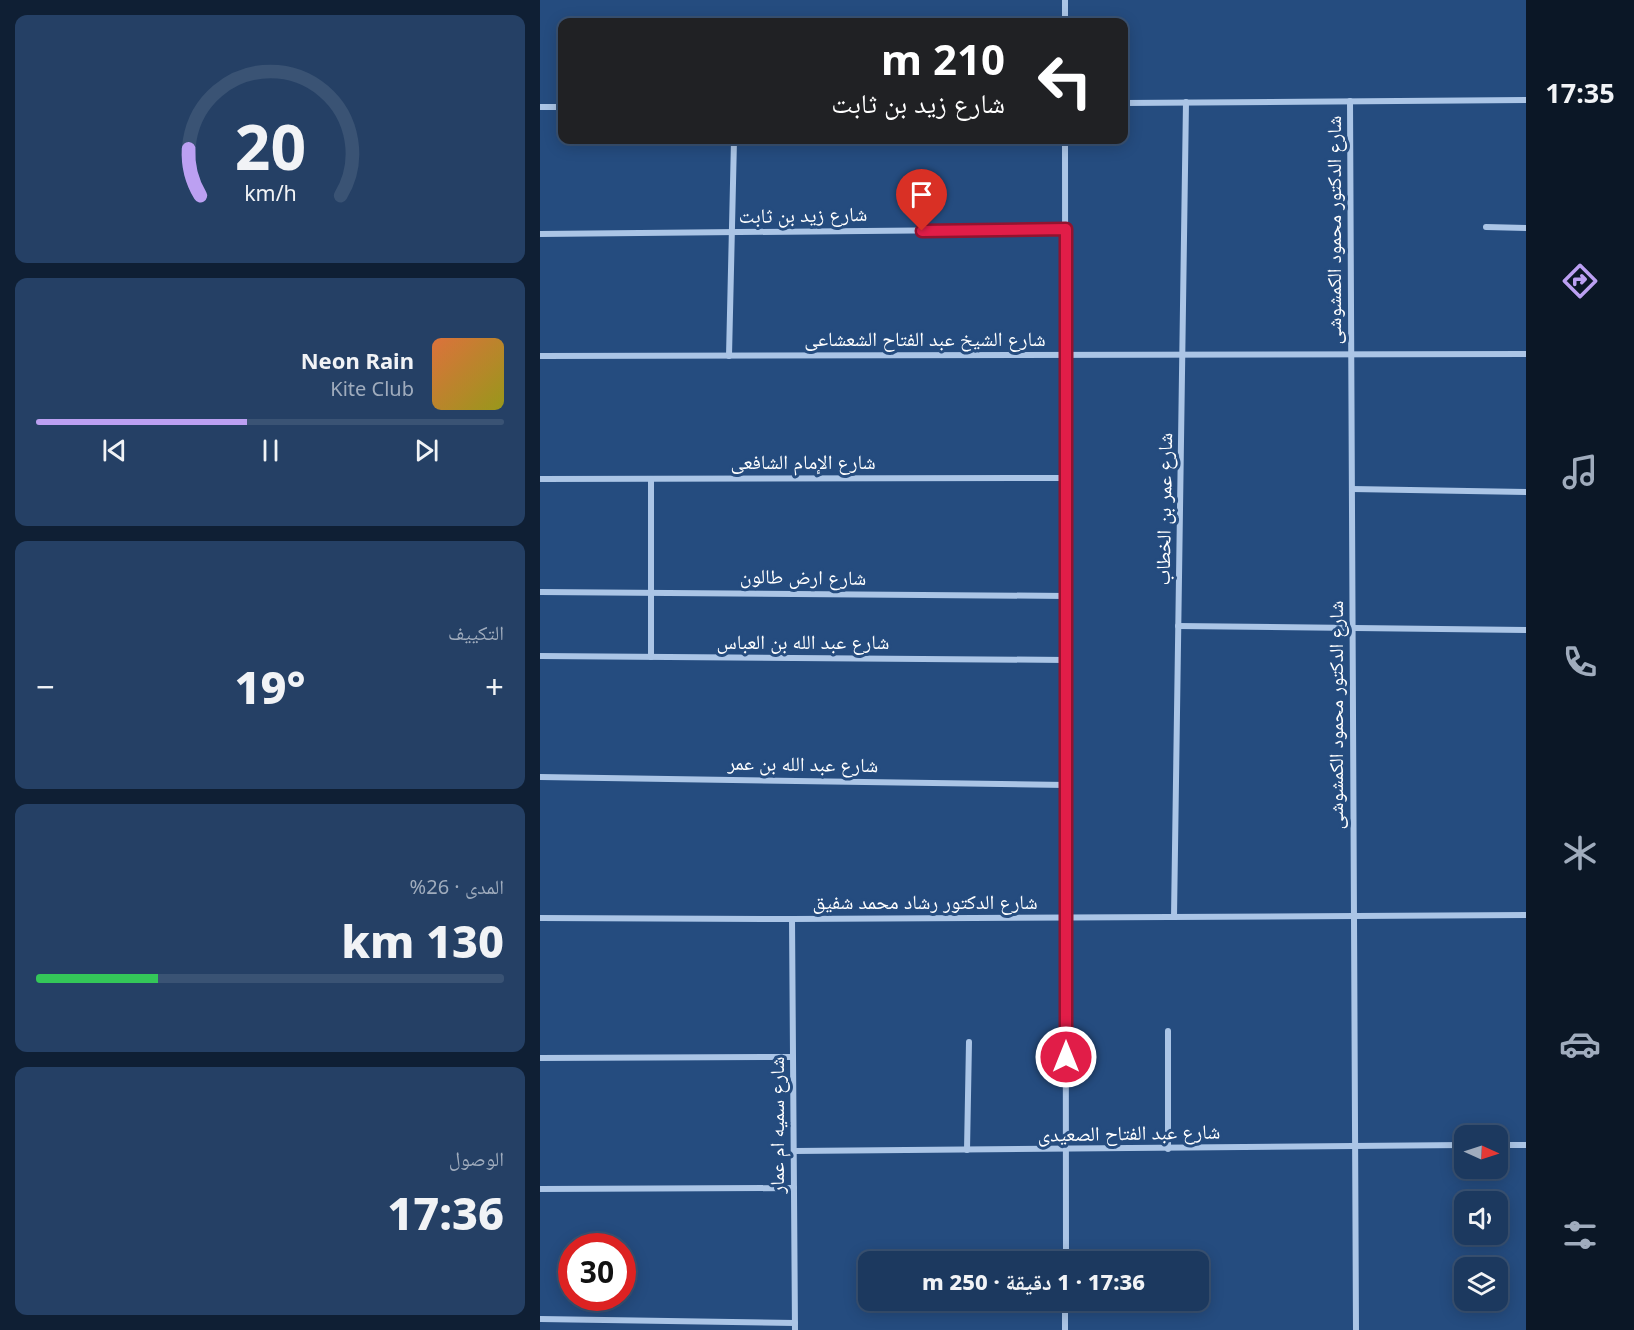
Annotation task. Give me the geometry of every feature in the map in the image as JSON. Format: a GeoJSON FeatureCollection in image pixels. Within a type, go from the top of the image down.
{"type":"FeatureCollection","features":[{"type":"Feature","properties":{"kind":"street"},"geometry":{"type":"LineString","coordinates":[[1065,0],[1065,18]]}},
{"type":"Feature","properties":{"kind":"street"},"geometry":{"type":"LineString","coordinates":[[1128,103],[1526,100]]}},
{"type":"Feature","properties":{"kind":"street","name":"شارع الدكتور محمود الكمشوشى"},"geometry":{"type":"LineString","coordinates":[[1350,101],[1356,1330]]}},
{"type":"Feature","properties":{"kind":"street","name":"شارع عمر بن الخطاب"},"geometry":{"type":"LineString","coordinates":[[1174,917],[1186,102]]}},
{"type":"Feature","properties":{"kind":"street"},"geometry":{"type":"LineString","coordinates":[[540,107],[558,107]]}},
{"type":"Feature","properties":{"kind":"street"},"geometry":{"type":"LineString","coordinates":[[729,356],[734,144]]}},
{"type":"Feature","properties":{"kind":"street"},"geometry":{"type":"LineString","coordinates":[[1065,144],[1066,1251]]}},
{"type":"Feature","properties":{"kind":"street"},"geometry":{"type":"LineString","coordinates":[[1486,227],[1526,228]]}},
{"type":"Feature","properties":{"kind":"street","name":"شارع زيد بن ثابت"},"geometry":{"type":"LineString","coordinates":[[540,234],[1066,229]]}},
{"type":"Feature","properties":{"kind":"street","name":"شارع الشيخ عبد الفتاح الشعشاعى"},"geometry":{"type":"LineString","coordinates":[[540,356],[1526,354]]}},
{"type":"Feature","properties":{"kind":"street","name":"شارع الإمام الشافعى"},"geometry":{"type":"LineString","coordinates":[[540,479],[1066,478]]}},
{"type":"Feature","properties":{"kind":"street"},"geometry":{"type":"LineString","coordinates":[[651,479],[651,657]]}},
{"type":"Feature","properties":{"kind":"street"},"geometry":{"type":"LineString","coordinates":[[1352,489],[1526,492]]}},
{"type":"Feature","properties":{"kind":"street","name":"شارع ارض طالون"},"geometry":{"type":"LineString","coordinates":[[540,592],[1066,596]]}},
{"type":"Feature","properties":{"kind":"street"},"geometry":{"type":"LineString","coordinates":[[1178,626],[1526,630]]}},
{"type":"Feature","properties":{"kind":"street","name":"شارع عبد الله بن العباس"},"geometry":{"type":"LineString","coordinates":[[540,656],[1066,660]]}},
{"type":"Feature","properties":{"kind":"street","name":"شارع عبد الله بن عمر"},"geometry":{"type":"LineString","coordinates":[[540,777],[1066,785]]}},
{"type":"Feature","properties":{"kind":"street","name":"شارع الدكتور رشاد محمد شفيق"},"geometry":{"type":"LineString","coordinates":[[540,918],[1526,915]]}},
{"type":"Feature","properties":{"kind":"street","name":"شارع سميه ام عمار"},"geometry":{"type":"LineString","coordinates":[[792,919],[795,1326]]}},
{"type":"Feature","properties":{"kind":"street"},"geometry":{"type":"LineString","coordinates":[[1168,1031],[1168,1149]]}},
{"type":"Feature","properties":{"kind":"street"},"geometry":{"type":"LineString","coordinates":[[967,1150],[969,1042]]}},
{"type":"Feature","properties":{"kind":"street"},"geometry":{"type":"LineString","coordinates":[[540,1058],[793,1057]]}},
{"type":"Feature","properties":{"kind":"street","name":"شارع عبد الفتاح الصعيدى"},"geometry":{"type":"LineString","coordinates":[[794,1151],[1454,1145]]}},
{"type":"Feature","properties":{"kind":"street"},"geometry":{"type":"LineString","coordinates":[[1508,1145],[1526,1145]]}},
{"type":"Feature","properties":{"kind":"street"},"geometry":{"type":"LineString","coordinates":[[540,1189],[794,1188]]}},
{"type":"Feature","properties":{"kind":"street"},"geometry":{"type":"LineString","coordinates":[[1065,1311],[1065,1330]]}},
{"type":"Feature","properties":{"kind":"street"},"geometry":{"type":"LineString","coordinates":[[540,1319],[795,1326]]}},
{"type":"Feature","properties":{"kind":"route"},"geometry":{"type":"LineString","coordinates":[[922,231],[1066,229],[1066,1057]]}}]}
